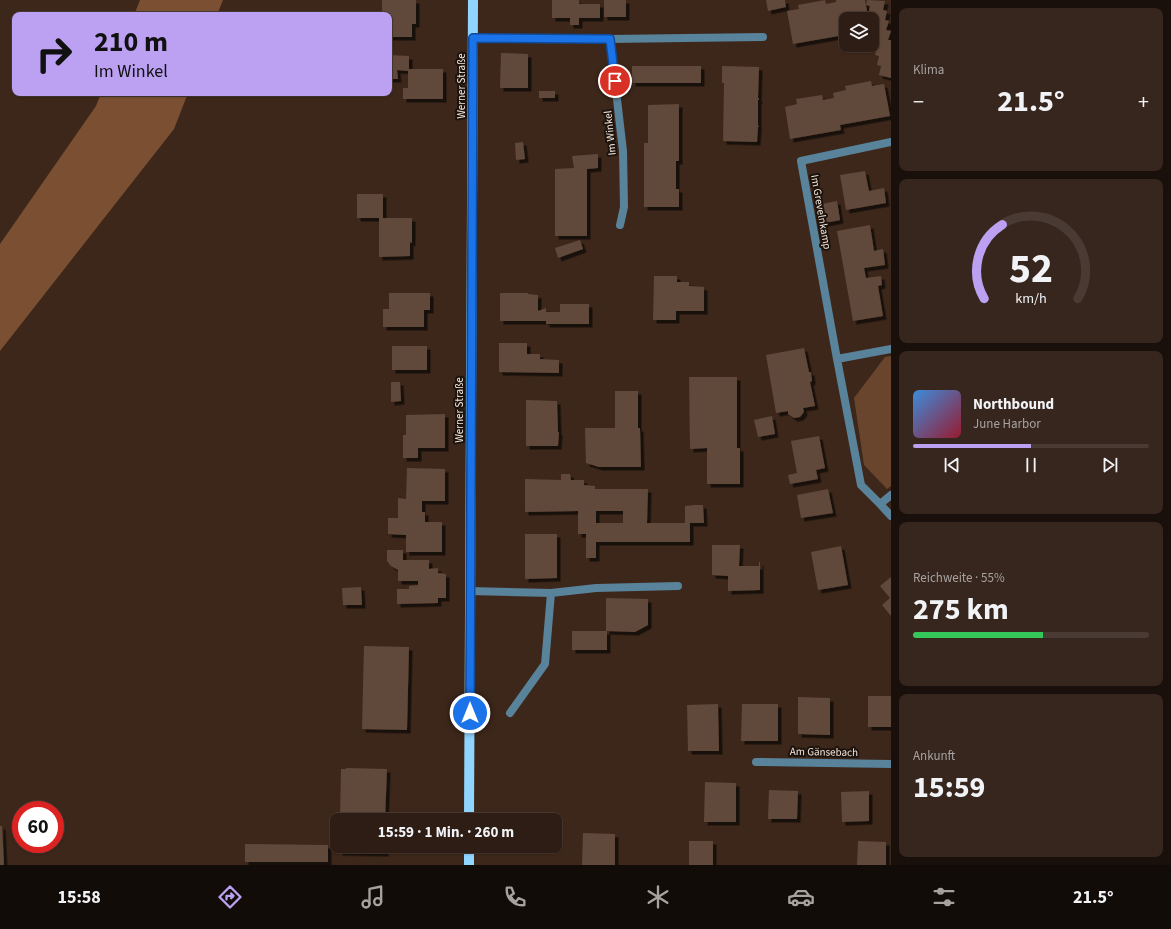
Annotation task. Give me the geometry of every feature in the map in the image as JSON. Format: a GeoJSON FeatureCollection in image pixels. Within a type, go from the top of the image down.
{"type":"FeatureCollection","features":[{"type":"Feature","properties":{"kind":"main road","name":"Werner Straße"},"geometry":{"type":"LineString","coordinates":[[469,813],[474,0]]}},
{"type":"Feature","properties":{"kind":"main road"},"geometry":{"type":"LineString","coordinates":[[469,853],[469,865]]}},
{"type":"Feature","properties":{"kind":"street"},"geometry":{"type":"LineString","coordinates":[[473,38],[610,39],[764,36]]}},
{"type":"Feature","properties":{"kind":"street","name":"Im Winkel"},"geometry":{"type":"LineString","coordinates":[[610,39],[623,151],[624,207],[620,225]]}},
{"type":"Feature","properties":{"kind":"street","name":"Im Grevelnkamp"},"geometry":{"type":"LineString","coordinates":[[891,142],[801,161],[861,485],[891,516]]}},
{"type":"Feature","properties":{"kind":"street"},"geometry":{"type":"LineString","coordinates":[[837,359],[891,348]]}},
{"type":"Feature","properties":{"kind":"street"},"geometry":{"type":"LineString","coordinates":[[880,504],[891,495]]}},
{"type":"Feature","properties":{"kind":"street"},"geometry":{"type":"LineString","coordinates":[[470,591],[551,593],[596,588],[678,586]]}},
{"type":"Feature","properties":{"kind":"street"},"geometry":{"type":"LineString","coordinates":[[510,713],[545,664],[551,593]]}},
{"type":"Feature","properties":{"kind":"street","name":"Am Gänsebach"},"geometry":{"type":"LineString","coordinates":[[756,762],[891,764]]}},
{"type":"Feature","properties":{"kind":"shaded area"},"geometry":{"type":"Polygon","coordinates":[[[140,0],[223,0],[218,12],[135,12],[140,0]]]}},
{"type":"Feature","properties":{"kind":"shaded area"},"geometry":{"type":"Polygon","coordinates":[[[100,96],[187,96],[174,129],[0,351],[0,244],[96,106],[100,96]]]}},
{"type":"Feature","properties":{"kind":"shaded area"},"geometry":{"type":"Polygon","coordinates":[[[891,356],[891,486],[887,489],[864,465],[854,398],[885,357],[891,356]]]}},
{"type":"Feature","properties":{"kind":"building"},"geometry":{"type":"Polygon","coordinates":[[[382,0],[416,0],[416,24],[412,24],[412,37],[392,37],[392,12],[382,12],[382,0]]]}},
{"type":"Feature","properties":{"kind":"building"},"geometry":{"type":"Polygon","coordinates":[[[552,0],[579,0],[579,4],[600,4],[600,18],[579,18],[579,25],[570,25],[570,18],[552,18],[552,0]]]}},
{"type":"Feature","properties":{"kind":"building"},"geometry":{"type":"Polygon","coordinates":[[[604,0],[626,0],[626,17],[604,17],[604,0]]]}},
{"type":"Feature","properties":{"kind":"building"},"geometry":{"type":"Polygon","coordinates":[[[766,0],[785,0],[786,7],[768,11],[766,0]]]}},
{"type":"Feature","properties":{"kind":"building"},"geometry":{"type":"Polygon","coordinates":[[[825,0],[826,4],[836,2],[836,0],[865,0],[867,11],[839,12],[839,36],[793,44],[787,11],[799,9],[798,5],[825,0]]]}},
{"type":"Feature","properties":{"kind":"building"},"geometry":{"type":"Polygon","coordinates":[[[867,0],[885,1],[883,10],[887,11],[885,20],[889,21],[886,30],[891,31],[888,40],[891,40],[891,78],[879,75],[881,66],[877,65],[879,56],[875,55],[876,52],[879,52],[879,12],[869,12],[870,6],[866,5],[867,0]]]}},
{"type":"Feature","properties":{"kind":"building"},"geometry":{"type":"Polygon","coordinates":[[[501,53],[528,54],[528,88],[500,88],[501,53]]]}},
{"type":"Feature","properties":{"kind":"building"},"geometry":{"type":"Polygon","coordinates":[[[392,55],[409,56],[409,69],[443,69],[443,99],[403,99],[403,88],[408,88],[408,71],[397,70],[398,79],[392,79],[392,55]]]}},
{"type":"Feature","properties":{"kind":"building"},"geometry":{"type":"Polygon","coordinates":[[[632,66],[701,66],[701,83],[632,83],[632,66]]]}},
{"type":"Feature","properties":{"kind":"building"},"geometry":{"type":"Polygon","coordinates":[[[722,66],[759,67],[759,127],[757,142],[723,141],[724,83],[722,83],[722,66]]]}},
{"type":"Feature","properties":{"kind":"building"},"geometry":{"type":"Polygon","coordinates":[[[871,81],[872,86],[884,84],[890,116],[840,125],[841,130],[790,139],[785,107],[797,104],[796,99],[822,95],[823,100],[834,98],[833,93],[846,90],[845,86],[871,81]]]}},
{"type":"Feature","properties":{"kind":"building"},"geometry":{"type":"Polygon","coordinates":[[[539,91],[555,91],[555,98],[539,98],[539,91]]]}},
{"type":"Feature","properties":{"kind":"building"},"geometry":{"type":"Polygon","coordinates":[[[679,104],[679,161],[676,161],[676,189],[679,189],[679,207],[644,207],[644,143],[648,143],[648,105],[679,104]]]}},
{"type":"Feature","properties":{"kind":"building"},"geometry":{"type":"Polygon","coordinates":[[[523,142],[525,159],[516,160],[515,143],[523,142]]]}},
{"type":"Feature","properties":{"kind":"building"},"geometry":{"type":"Polygon","coordinates":[[[598,154],[598,168],[587,169],[587,236],[555,236],[555,169],[574,168],[572,156],[598,154]]]}},
{"type":"Feature","properties":{"kind":"building"},"geometry":{"type":"Polygon","coordinates":[[[865,171],[869,191],[884,188],[886,203],[846,210],[840,175],[865,171]]]}},
{"type":"Feature","properties":{"kind":"building"},"geometry":{"type":"Polygon","coordinates":[[[357,194],[383,194],[383,218],[412,218],[412,243],[410,242],[410,256],[379,257],[379,218],[357,218],[357,194]]]}},
{"type":"Feature","properties":{"kind":"building"},"geometry":{"type":"Polygon","coordinates":[[[837,201],[840,220],[820,224],[817,205],[837,201]]]}},
{"type":"Feature","properties":{"kind":"building"},"geometry":{"type":"Polygon","coordinates":[[[870,225],[874,251],[883,249],[885,265],[864,268],[866,278],[881,276],[882,285],[878,286],[883,316],[853,321],[837,231],[870,225]]]}},
{"type":"Feature","properties":{"kind":"building"},"geometry":{"type":"Polygon","coordinates":[[[580,240],[583,249],[558,258],[555,248],[580,240]]]}},
{"type":"Feature","properties":{"kind":"building"},"geometry":{"type":"Polygon","coordinates":[[[654,276],[677,276],[677,282],[689,282],[689,286],[704,287],[704,311],[676,311],[676,320],[653,320],[654,276]]]}},
{"type":"Feature","properties":{"kind":"building"},"geometry":{"type":"Polygon","coordinates":[[[389,293],[430,293],[430,310],[424,310],[424,327],[383,327],[383,309],[389,309],[389,293]]]}},
{"type":"Feature","properties":{"kind":"building"},"geometry":{"type":"Polygon","coordinates":[[[500,293],[528,293],[538,295],[538,311],[546,308],[546,312],[560,312],[560,304],[589,304],[589,324],[546,324],[546,321],[500,321],[500,293]]]}},
{"type":"Feature","properties":{"kind":"building"},"geometry":{"type":"Polygon","coordinates":[[[499,343],[527,343],[527,354],[540,354],[540,359],[559,360],[559,373],[499,372],[499,343]]]}},
{"type":"Feature","properties":{"kind":"building"},"geometry":{"type":"Polygon","coordinates":[[[392,346],[427,346],[427,370],[392,370],[392,346]]]}},
{"type":"Feature","properties":{"kind":"building"},"geometry":{"type":"Polygon","coordinates":[[[804,348],[809,372],[811,372],[812,381],[810,382],[815,406],[803,408],[804,412],[800,417],[794,418],[788,414],[788,411],[776,413],[766,355],[804,348]]]}},
{"type":"Feature","properties":{"kind":"building"},"geometry":{"type":"Polygon","coordinates":[[[689,377],[737,377],[737,448],[740,448],[740,484],[707,484],[707,448],[690,449],[689,377]]]}},
{"type":"Feature","properties":{"kind":"building"},"geometry":{"type":"Polygon","coordinates":[[[391,382],[400,382],[401,401],[391,402],[391,382]]]}},
{"type":"Feature","properties":{"kind":"building"},"geometry":{"type":"Polygon","coordinates":[[[615,391],[638,391],[638,428],[640,428],[641,467],[599,467],[586,463],[585,428],[615,428],[615,391]]]}},
{"type":"Feature","properties":{"kind":"building"},"geometry":{"type":"Polygon","coordinates":[[[526,400],[557,401],[559,432],[558,446],[526,446],[526,400]]]}},
{"type":"Feature","properties":{"kind":"building"},"geometry":{"type":"Polygon","coordinates":[[[445,414],[445,448],[418,448],[418,458],[403,458],[403,435],[406,435],[406,415],[445,414]]]}},
{"type":"Feature","properties":{"kind":"building"},"geometry":{"type":"Polygon","coordinates":[[[772,416],[775,434],[758,437],[754,420],[772,416]]]}},
{"type":"Feature","properties":{"kind":"building"},"geometry":{"type":"Polygon","coordinates":[[[819,436],[825,468],[816,470],[818,479],[790,484],[788,475],[797,473],[791,441],[819,436]]]}},
{"type":"Feature","properties":{"kind":"building"},"geometry":{"type":"Polygon","coordinates":[[[407,468],[445,469],[445,501],[422,501],[422,512],[425,512],[425,522],[442,522],[442,552],[406,552],[406,535],[388,534],[388,518],[398,518],[398,498],[406,499],[407,468]]]}},
{"type":"Feature","properties":{"kind":"building"},"geometry":{"type":"Polygon","coordinates":[[[561,474],[570,474],[571,480],[584,480],[584,485],[595,486],[595,489],[648,489],[647,523],[685,523],[685,506],[703,505],[704,523],[690,523],[690,542],[596,542],[596,558],[586,558],[586,534],[578,534],[578,511],[525,512],[525,479],[561,480],[561,474]],[[596,511],[596,523],[623,523],[623,511],[596,511]]]}},
{"type":"Feature","properties":{"kind":"building"},"geometry":{"type":"Polygon","coordinates":[[[828,489],[833,513],[801,518],[797,495],[828,489]]]}},
{"type":"Feature","properties":{"kind":"building"},"geometry":{"type":"Polygon","coordinates":[[[525,534],[557,534],[557,578],[525,579],[525,534]]]}},
{"type":"Feature","properties":{"kind":"building"},"geometry":{"type":"Polygon","coordinates":[[[712,545],[740,545],[739,566],[759,566],[760,562],[760,590],[728,591],[728,576],[712,575],[712,545]]]}},
{"type":"Feature","properties":{"kind":"building"},"geometry":{"type":"Polygon","coordinates":[[[841,546],[848,585],[818,590],[811,552],[841,546]]]}},
{"type":"Feature","properties":{"kind":"building"},"geometry":{"type":"Polygon","coordinates":[[[387,550],[403,550],[403,560],[429,560],[429,569],[438,568],[438,573],[446,574],[446,598],[438,598],[438,603],[397,604],[397,589],[409,589],[409,586],[418,585],[418,581],[398,581],[398,570],[391,566],[387,561],[387,550]]]}},
{"type":"Feature","properties":{"kind":"building"},"geometry":{"type":"Polygon","coordinates":[[[891,577],[891,616],[882,605],[890,598],[880,586],[891,577]]]}},
{"type":"Feature","properties":{"kind":"building"},"geometry":{"type":"Polygon","coordinates":[[[361,587],[362,605],[343,605],[342,588],[361,587]]]}},
{"type":"Feature","properties":{"kind":"building"},"geometry":{"type":"Polygon","coordinates":[[[606,598],[648,599],[648,625],[635,632],[607,631],[607,650],[572,650],[572,631],[606,631],[606,598]]]}},
{"type":"Feature","properties":{"kind":"building"},"geometry":{"type":"Polygon","coordinates":[[[364,646],[409,647],[407,730],[362,729],[364,646]]]}},
{"type":"Feature","properties":{"kind":"building"},"geometry":{"type":"Polygon","coordinates":[[[868,696],[891,696],[891,727],[868,727],[868,696]]]}},
{"type":"Feature","properties":{"kind":"building"},"geometry":{"type":"Polygon","coordinates":[[[798,697],[830,698],[830,735],[798,734],[798,697]]]}},
{"type":"Feature","properties":{"kind":"building"},"geometry":{"type":"Polygon","coordinates":[[[718,704],[719,751],[688,751],[687,705],[718,704]]]}},
{"type":"Feature","properties":{"kind":"building"},"geometry":{"type":"Polygon","coordinates":[[[742,704],[778,704],[778,741],[741,741],[742,704]]]}},
{"type":"Feature","properties":{"kind":"building"},"geometry":{"type":"Polygon","coordinates":[[[341,769],[387,769],[385,813],[340,813],[341,769]]]}},
{"type":"Feature","properties":{"kind":"building"},"geometry":{"type":"Polygon","coordinates":[[[705,782],[736,783],[736,822],[704,822],[705,782]]]}},
{"type":"Feature","properties":{"kind":"building"},"geometry":{"type":"Polygon","coordinates":[[[769,790],[798,791],[797,819],[768,819],[769,790]]]}},
{"type":"Feature","properties":{"kind":"building"},"geometry":{"type":"Polygon","coordinates":[[[869,791],[869,821],[842,822],[841,792],[869,791]]]}},
{"type":"Feature","properties":{"kind":"building"},"geometry":{"type":"Polygon","coordinates":[[[0,826],[2,826],[4,865],[0,865],[0,826]]]}},
{"type":"Feature","properties":{"kind":"building"},"geometry":{"type":"Polygon","coordinates":[[[583,833],[615,834],[615,865],[582,865],[583,833]]]}},
{"type":"Feature","properties":{"kind":"building"},"geometry":{"type":"Polygon","coordinates":[[[689,841],[713,841],[713,865],[689,865],[689,841]]]}},
{"type":"Feature","properties":{"kind":"building"},"geometry":{"type":"Polygon","coordinates":[[[858,841],[886,842],[886,865],[857,865],[858,841]]]}},
{"type":"Feature","properties":{"kind":"building"},"geometry":{"type":"Polygon","coordinates":[[[245,844],[328,845],[328,862],[245,862],[245,844]]]}},
{"type":"Feature","properties":{"kind":"route"},"geometry":{"type":"LineString","coordinates":[[470,713],[473,38],[610,39],[615,81]]}}]}
